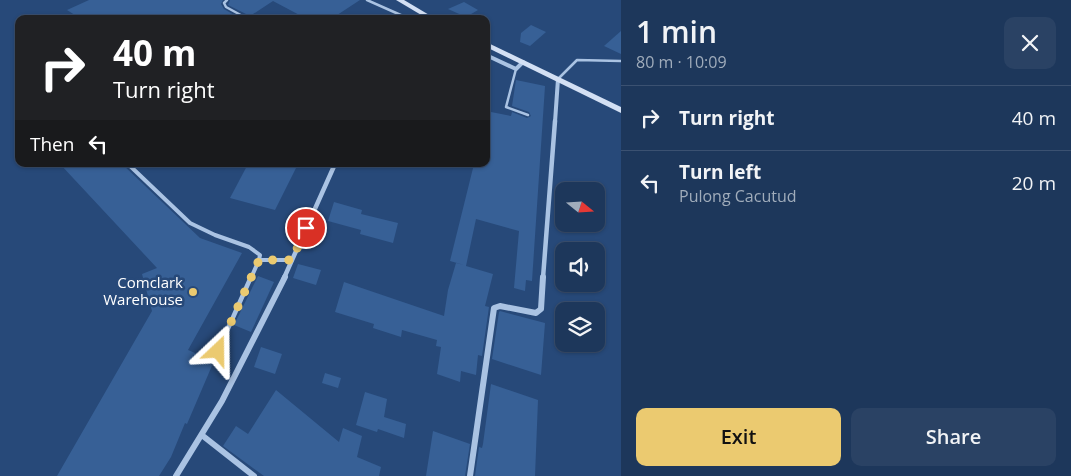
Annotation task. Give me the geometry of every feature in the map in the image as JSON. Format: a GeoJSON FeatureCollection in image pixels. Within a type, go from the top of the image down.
{"type":"FeatureCollection","features":[{"type":"Feature","properties":{"kind":"main road"},"geometry":{"type":"LineString","coordinates":[[400,0],[426,15]]}},
{"type":"Feature","properties":{"kind":"main road"},"geometry":{"type":"LineString","coordinates":[[490,46],[621,110]]}},
{"type":"Feature","properties":{"kind":"street"},"geometry":{"type":"LineString","coordinates":[[490,57],[516,69],[523,62]]}},
{"type":"Feature","properties":{"kind":"street"},"geometry":{"type":"LineString","coordinates":[[470,476],[494,308],[500,306],[536,313],[541,309],[558,79]]}},
{"type":"Feature","properties":{"kind":"street"},"geometry":{"type":"LineString","coordinates":[[176,476],[203,436],[244,360],[334,167]]}},
{"type":"Feature","properties":{"kind":"street"},"geometry":{"type":"LineString","coordinates":[[203,436],[254,476]]}},
{"type":"Feature","properties":{"kind":"lane"},"geometry":{"type":"LineString","coordinates":[[227,0],[224,3],[226,7],[241,15]]}},
{"type":"Feature","properties":{"kind":"lane"},"geometry":{"type":"LineString","coordinates":[[367,0],[397,15]]}},
{"type":"Feature","properties":{"kind":"lane"},"geometry":{"type":"LineString","coordinates":[[558,79],[577,60],[621,61]]}},
{"type":"Feature","properties":{"kind":"lane"},"geometry":{"type":"LineString","coordinates":[[516,69],[506,107],[528,115]]}},
{"type":"Feature","properties":{"kind":"lane"},"geometry":{"type":"LineString","coordinates":[[131,167],[190,223],[215,235],[249,247],[260,255],[218,351]]}},
{"type":"Feature","properties":{"kind":"lane"},"geometry":{"type":"LineString","coordinates":[[259,260],[292,260]]}},
{"type":"Feature","properties":{"kind":"building"},"geometry":{"type":"Polygon","coordinates":[[[89,0],[223,0],[221,4],[224,9],[234,15],[75,15],[67,10],[89,0]]]}},
{"type":"Feature","properties":{"kind":"building"},"geometry":{"type":"Polygon","coordinates":[[[230,0],[360,0],[337,15],[299,15],[273,1],[252,15],[248,15],[228,5],[230,0]]]}},
{"type":"Feature","properties":{"kind":"building"},"geometry":{"type":"Polygon","coordinates":[[[464,2],[478,10],[469,15],[462,15],[448,9],[464,2]]]}},
{"type":"Feature","properties":{"kind":"building"},"geometry":{"type":"Polygon","coordinates":[[[531,25],[546,32],[530,46],[520,42],[521,33],[531,25]]]}},
{"type":"Feature","properties":{"kind":"building"},"geometry":{"type":"Polygon","coordinates":[[[621,31],[621,54],[604,46],[621,31]]]}},
{"type":"Feature","properties":{"kind":"building"},"geometry":{"type":"Polygon","coordinates":[[[516,80],[545,86],[532,281],[526,280],[525,291],[514,288],[519,231],[476,219],[466,266],[493,274],[485,306],[489,307],[482,356],[478,355],[476,375],[461,371],[460,382],[437,374],[441,347],[436,346],[437,340],[402,330],[401,337],[373,328],[374,324],[335,312],[344,282],[444,316],[448,290],[456,263],[464,265],[450,261],[473,167],[490,167],[490,112],[511,116],[512,112],[527,118],[531,116],[529,112],[512,106],[516,80]]]}},
{"type":"Feature","properties":{"kind":"building"},"geometry":{"type":"Polygon","coordinates":[[[63,167],[125,167],[200,238],[242,253],[188,350],[214,361],[187,424],[185,423],[171,457],[159,476],[57,476],[152,311],[142,274],[157,268],[63,167]]]}},
{"type":"Feature","properties":{"kind":"building"},"geometry":{"type":"Polygon","coordinates":[[[246,167],[296,167],[275,210],[230,198],[246,167]]]}},
{"type":"Feature","properties":{"kind":"building"},"geometry":{"type":"Polygon","coordinates":[[[334,202],[362,210],[361,214],[398,223],[393,243],[360,234],[361,230],[328,221],[334,202]]]}},
{"type":"Feature","properties":{"kind":"building"},"geometry":{"type":"Polygon","coordinates":[[[298,264],[321,270],[316,285],[293,278],[298,264]]]}},
{"type":"Feature","properties":{"kind":"building"},"geometry":{"type":"Polygon","coordinates":[[[258,276],[274,282],[251,332],[234,325],[258,276]]]}},
{"type":"Feature","properties":{"kind":"building"},"geometry":{"type":"Polygon","coordinates":[[[500,311],[545,323],[541,375],[492,359],[500,311]]]}},
{"type":"Feature","properties":{"kind":"building"},"geometry":{"type":"Polygon","coordinates":[[[261,347],[282,354],[275,374],[254,367],[261,347]]]}},
{"type":"Feature","properties":{"kind":"building"},"geometry":{"type":"Polygon","coordinates":[[[325,373],[341,378],[338,388],[322,383],[325,373]]]}},
{"type":"Feature","properties":{"kind":"building"},"geometry":{"type":"Polygon","coordinates":[[[491,384],[538,400],[535,476],[475,476],[479,447],[482,448],[483,444],[491,384]]]}},
{"type":"Feature","properties":{"kind":"building"},"geometry":{"type":"Polygon","coordinates":[[[276,390],[339,442],[343,428],[362,436],[357,457],[381,467],[379,476],[264,476],[223,446],[236,426],[248,434],[276,390]]]}},
{"type":"Feature","properties":{"kind":"building"},"geometry":{"type":"Polygon","coordinates":[[[365,392],[387,399],[384,417],[406,424],[404,438],[378,429],[377,432],[356,425],[365,392]]]}},
{"type":"Feature","properties":{"kind":"building"},"geometry":{"type":"Polygon","coordinates":[[[433,431],[470,444],[465,476],[426,476],[433,431]]]}},
{"type":"Feature","properties":{"kind":"place","name":"Comclark Warehouse"},"geometry":{"type":"Point","coordinates":[193,292]}},
{"type":"Feature","properties":{"kind":"route"},"geometry":{"type":"LineString","coordinates":[[218,351],[259,260],[292,260],[306,228]]}}]}
